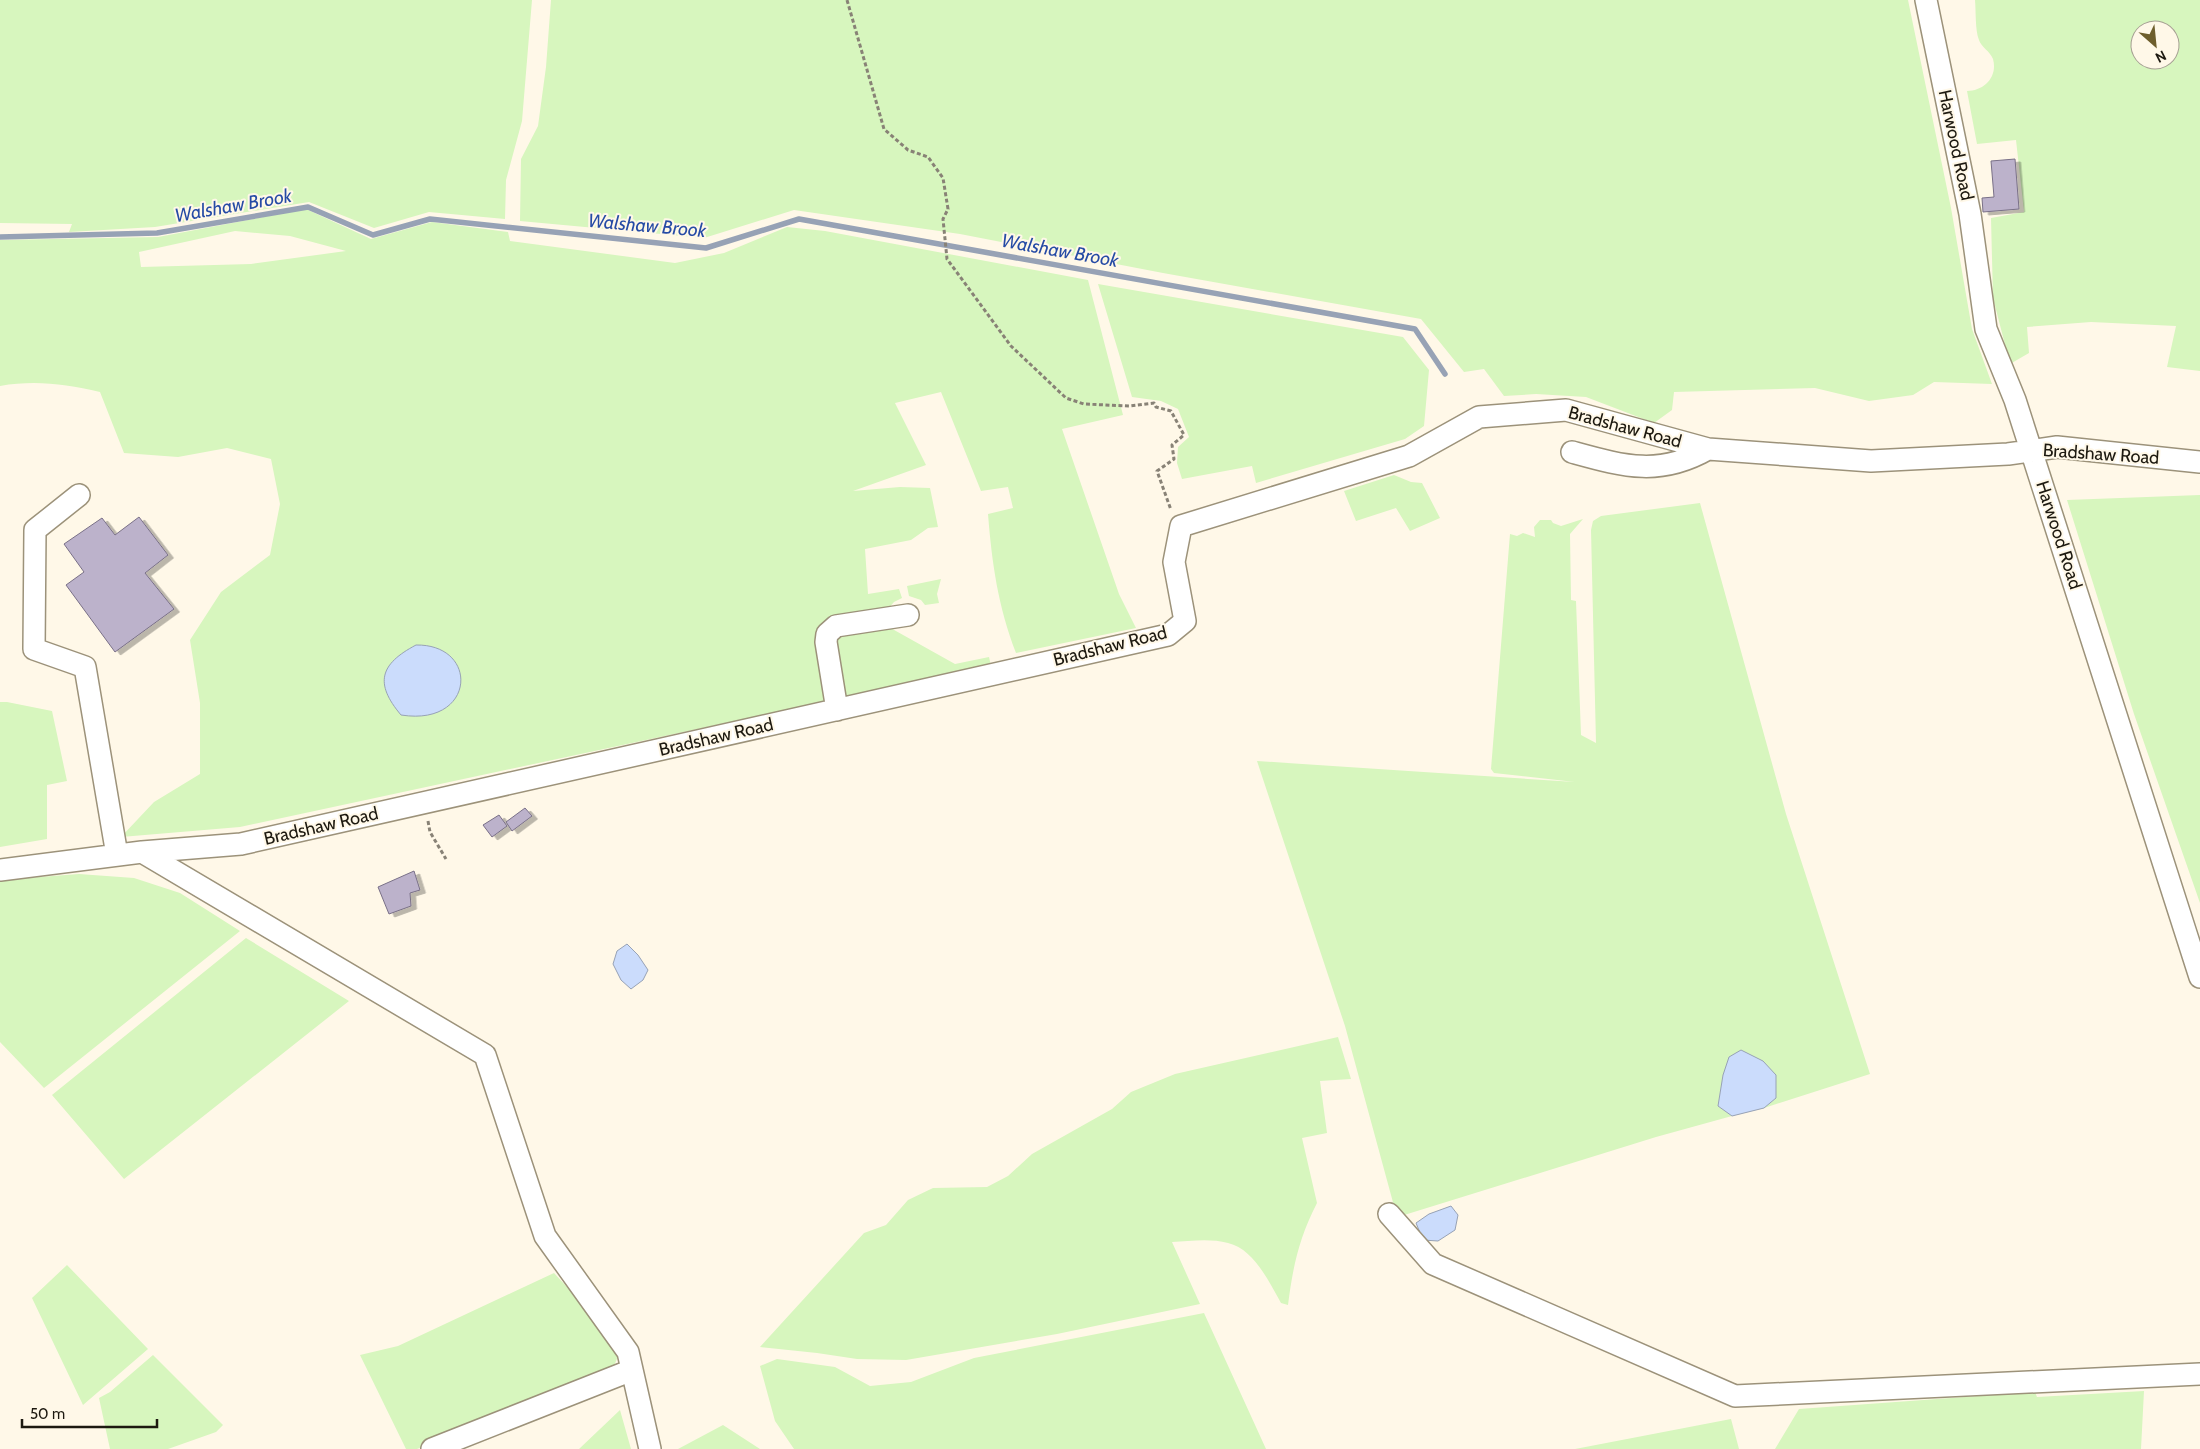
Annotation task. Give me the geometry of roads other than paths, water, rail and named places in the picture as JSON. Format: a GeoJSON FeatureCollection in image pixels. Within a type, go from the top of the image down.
{"type":"FeatureCollection","features":[{"type":"Feature","properties":{"kind":"street","name":"Harwood Road"},"geometry":{"type":"LineString","coordinates":[[1926,0],[1970,214],[1986,329],[2015,400],[2200,977]]}},
{"type":"Feature","properties":{"kind":"street","name":"Bradshaw Road"},"geometry":{"type":"LineString","coordinates":[[0,870],[142,852],[241,844],[1168,635],[1185,621],[1174,562],[1181,526],[1409,456],[1479,417],[1566,410],[1708,449],[1871,461],[2008,454],[2057,447],[2200,462]]}},
{"type":"Feature","properties":{"kind":"street"},"geometry":{"type":"LineString","coordinates":[[1572,452],[1623,466],[1642,467],[1689,460],[1708,449]]}},
{"type":"Feature","properties":{"kind":"street"},"geometry":{"type":"LineString","coordinates":[[79,495],[34,530],[34,649],[85,667],[117,855]]}},
{"type":"Feature","properties":{"kind":"street"},"geometry":{"type":"LineString","coordinates":[[837,710],[826,642],[827,634],[836,626],[908,615]]}},
{"type":"Feature","properties":{"kind":"street"},"geometry":{"type":"LineString","coordinates":[[142,852],[485,1055],[545,1236],[628,1352],[650,1449]]}},
{"type":"Feature","properties":{"kind":"street"},"geometry":{"type":"LineString","coordinates":[[1389,1214],[1433,1264],[1735,1396],[2200,1374]]}},
{"type":"Feature","properties":{"kind":"street"},"geometry":{"type":"LineString","coordinates":[[432,1449],[632,1370]]}},
{"type":"Feature","properties":{"kind":"water"},"geometry":{"type":"Polygon","coordinates":[[[416,645],[437,648],[451,657],[459,670],[461,684],[456,698],[444,709],[426,715],[401,715],[392,704],[387,693],[384,684],[385,675],[388,667],[395,659],[416,645]]]}},
{"type":"Feature","properties":{"kind":"water"},"geometry":{"type":"Polygon","coordinates":[[[627,944],[638,955],[648,970],[643,980],[631,989],[621,980],[613,964],[617,951],[627,944]]]}},
{"type":"Feature","properties":{"kind":"water"},"geometry":{"type":"Polygon","coordinates":[[[1741,1050],[1763,1061],[1776,1075],[1776,1098],[1764,1108],[1732,1116],[1718,1106],[1723,1075],[1729,1057],[1741,1050]]]}},
{"type":"Feature","properties":{"kind":"water"},"geometry":{"type":"Polygon","coordinates":[[[1451,1206],[1458,1215],[1455,1230],[1438,1241],[1423,1240],[1416,1223],[1429,1214],[1451,1206]]]}},
{"type":"Feature","properties":{"kind":"waterway","name":"Walshaw Brook"},"geometry":{"type":"LineString","coordinates":[[0,237],[157,233],[308,207],[373,235],[430,219],[706,248],[799,219],[1415,329],[1445,374]]}}]}
